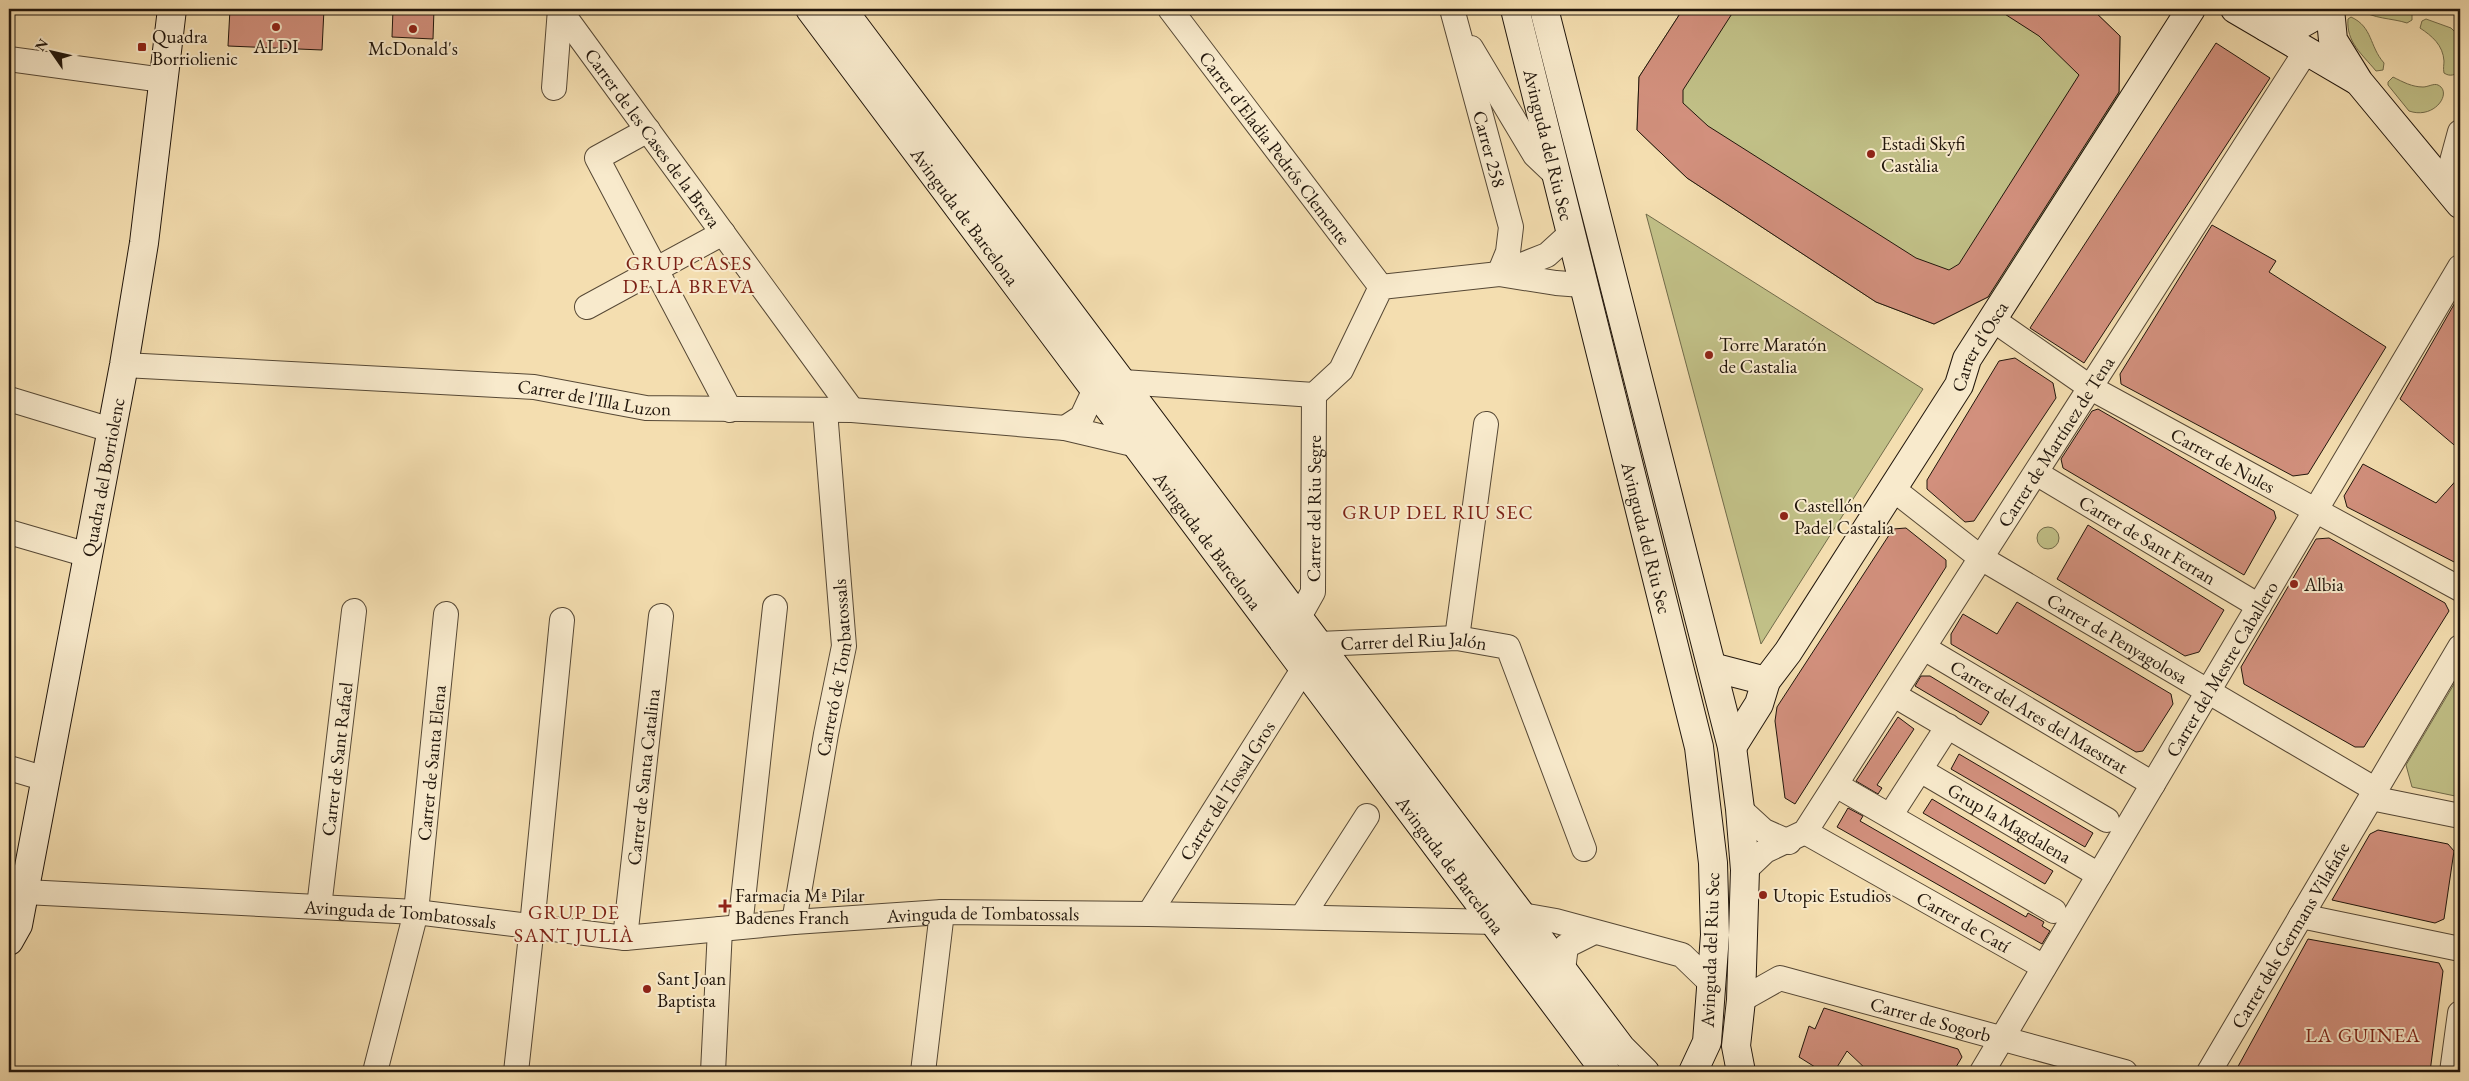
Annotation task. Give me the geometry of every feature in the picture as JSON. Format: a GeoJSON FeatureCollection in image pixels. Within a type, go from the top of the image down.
{"type":"FeatureCollection","features":[{"type":"Feature","properties":{"kind":"street","name":"Quadra del Borriolenc"},"geometry":{"type":"LineString","coordinates":[[9,941],[18,925],[25,892],[124,365],[144,243],[172,9]]}},
{"type":"Feature","properties":{"kind":"street","name":"Carrer de les Cases de la Breva"},"geometry":{"type":"LineString","coordinates":[[554,88],[560,9]]}},
{"type":"Feature","properties":{"kind":"street","name":"Carrer de les Cases de la Breva"},"geometry":{"type":"LineString","coordinates":[[560,9],[852,410]]}},
{"type":"Feature","properties":{"kind":"street","name":"Avinguda de Barcelona"},"geometry":{"type":"LineString","coordinates":[[810,9],[1606,1072]]}},
{"type":"Feature","properties":{"kind":"street","name":"Avinguda de Barcelona"},"geometry":{"type":"LineString","coordinates":[[842,9],[1522,915],[1565,958],[1621,1048],[1645,1072]]}},
{"type":"Feature","properties":{"kind":"street","name":"Carrer d'Eladia Pedrós Clemente"},"geometry":{"type":"LineString","coordinates":[[1170,9],[1381,287]]}},
{"type":"Feature","properties":{"kind":"street","name":"Avinguda del Riu Sec"},"geometry":{"type":"LineString","coordinates":[[1515,9],[1582,285],[1699,747],[1713,863],[1715,935],[1707,1042],[1693,1072]]}},
{"type":"Feature","properties":{"kind":"street","name":"Avinguda del Riu Sec"},"geometry":{"type":"LineString","coordinates":[[1544,9],[1732,747],[1745,870],[1741,1000],[1736,1046],[1741,1072]]}},
{"type":"Feature","properties":{"kind":"street","name":"Carrer d'Osca"},"geometry":{"type":"LineString","coordinates":[[1732,747],[1759,704],[1766,681],[1788,652],[1959,386],[1967,358],[2191,9]]}},
{"type":"Feature","properties":{"kind":"street"},"geometry":{"type":"LineString","coordinates":[[2235,9],[2359,82]]}},
{"type":"Feature","properties":{"kind":"street"},"geometry":{"type":"LineString","coordinates":[[2266,27],[2299,25],[2329,9],[2333,40],[2359,82],[2453,196]]}},
{"type":"Feature","properties":{"kind":"street","name":"Carrer 258"},"geometry":{"type":"LineString","coordinates":[[1454,16],[1535,155],[1555,174]]}},
{"type":"Feature","properties":{"kind":"street","name":"Carrer 258"},"geometry":{"type":"LineString","coordinates":[[1454,16],[1511,227],[1508,252],[1498,274]]}},
{"type":"Feature","properties":{"kind":"street","name":"Carrer de Martínez de Tena"},"geometry":{"type":"LineString","coordinates":[[1797,837],[1836,785],[2306,51]]}},
{"type":"Feature","properties":{"kind":"street"},"geometry":{"type":"LineString","coordinates":[[9,59],[163,80]]}},
{"type":"Feature","properties":{"kind":"street"},"geometry":{"type":"LineString","coordinates":[[648,130],[597,158],[730,410]]}},
{"type":"Feature","properties":{"kind":"street"},"geometry":{"type":"LineString","coordinates":[[2453,196],[2460,132]]}},
{"type":"Feature","properties":{"kind":"street"},"geometry":{"type":"LineString","coordinates":[[587,308],[723,233]]}},
{"type":"Feature","properties":{"kind":"street"},"geometry":{"type":"LineString","coordinates":[[1123,382],[1314,395],[1341,370],[1381,287],[1498,274],[1548,255],[1570,234]]}},
{"type":"Feature","properties":{"kind":"street","name":"Carrer del Mestre Caballero"},"geometry":{"type":"LineString","coordinates":[[1982,1072],[2460,267]]}},
{"type":"Feature","properties":{"kind":"street"},"geometry":{"type":"LineString","coordinates":[[1498,274],[1556,284],[1582,285]]}},
{"type":"Feature","properties":{"kind":"street","name":"Carrer de Nules"},"geometry":{"type":"LineString","coordinates":[[1992,319],[2091,388],[2460,590]]}},
{"type":"Feature","properties":{"kind":"street","name":"Carrer de l'Illa Luzon"},"geometry":{"type":"LineString","coordinates":[[124,365],[534,387],[646,408],[852,410],[1065,428],[1137,445]]}},
{"type":"Feature","properties":{"kind":"street"},"geometry":{"type":"LineString","coordinates":[[1065,428],[1082,417],[1095,389]]}},
{"type":"Feature","properties":{"kind":"street","name":"Carrer del Riu Segre"},"geometry":{"type":"LineString","coordinates":[[1298,618],[1314,592],[1314,395]]}},
{"type":"Feature","properties":{"kind":"street"},"geometry":{"type":"LineString","coordinates":[[9,399],[111,430]]}},
{"type":"Feature","properties":{"kind":"street","name":"Carreró de Tombatossals"},"geometry":{"type":"LineString","coordinates":[[794,922],[826,734],[844,646],[825,411]]}},
{"type":"Feature","properties":{"kind":"street"},"geometry":{"type":"LineString","coordinates":[[1457,638],[1486,424]]}},
{"type":"Feature","properties":{"kind":"street","name":"Carrer de Sant Ferran"},"geometry":{"type":"LineString","coordinates":[[2036,473],[2259,606]]}},
{"type":"Feature","properties":{"kind":"street","name":"Carrer de Penyagolosa"},"geometry":{"type":"LineString","coordinates":[[1893,489],[1981,558],[2208,692],[2374,794]]}},
{"type":"Feature","properties":{"kind":"street"},"geometry":{"type":"LineString","coordinates":[[9,532],[88,555]]}},
{"type":"Feature","properties":{"kind":"street"},"geometry":{"type":"LineString","coordinates":[[713,1072],[730,928],[774,607]]}},
{"type":"Feature","properties":{"kind":"street","name":"Carrer de Sant Rafael"},"geometry":{"type":"LineString","coordinates":[[319,908],[354,611]]}},
{"type":"Feature","properties":{"kind":"street","name":"Carrer de Santa Elena"},"geometry":{"type":"LineString","coordinates":[[375,1072],[416,912],[446,614]]}},
{"type":"Feature","properties":{"kind":"street","name":"Carrer de Santa Catalina"},"geometry":{"type":"LineString","coordinates":[[625,938],[661,616]]}},
{"type":"Feature","properties":{"kind":"street"},"geometry":{"type":"LineString","coordinates":[[516,1072],[562,620]]}},
{"type":"Feature","properties":{"kind":"street","name":"Carrer del Riu Jalón"},"geometry":{"type":"LineString","coordinates":[[1318,644],[1457,638],[1508,647],[1584,849]]}},
{"type":"Feature","properties":{"kind":"street","name":"Carrer dels Germans Vilafañe"},"geometry":{"type":"LineString","coordinates":[[2209,1072],[2460,647]]}},
{"type":"Feature","properties":{"kind":"street","name":"Carrer del Ares del Maestrat"},"geometry":{"type":"LineString","coordinates":[[1924,648],[2153,784]]}},
{"type":"Feature","properties":{"kind":"street"},"geometry":{"type":"LineString","coordinates":[[1712,667],[1766,681]]}},
{"type":"Feature","properties":{"kind":"street","name":"Carrer del Tossal Gros"},"geometry":{"type":"LineString","coordinates":[[1149,914],[1304,668]]}},
{"type":"Feature","properties":{"kind":"street"},"geometry":{"type":"LineString","coordinates":[[1894,695],[2108,820]]}},
{"type":"Feature","properties":{"kind":"street"},"geometry":{"type":"LineString","coordinates":[[1890,816],[1948,726]]}},
{"type":"Feature","properties":{"kind":"street"},"geometry":{"type":"LineString","coordinates":[[9,768],[46,779]]}},
{"type":"Feature","properties":{"kind":"street","name":"Grup la Magdalena"},"geometry":{"type":"LineString","coordinates":[[1920,770],[2099,875]]}},
{"type":"Feature","properties":{"kind":"street"},"geometry":{"type":"LineString","coordinates":[[1836,785],[2054,912]]}},
{"type":"Feature","properties":{"kind":"street"},"geometry":{"type":"LineString","coordinates":[[2374,794],[2460,816]]}},
{"type":"Feature","properties":{"kind":"street"},"geometry":{"type":"LineString","coordinates":[[1740,809],[1764,831],[1797,837]]}},
{"type":"Feature","properties":{"kind":"street"},"geometry":{"type":"LineString","coordinates":[[1302,917],[1367,816]]}},
{"type":"Feature","properties":{"kind":"street","name":"Avinguda del Riu Sec"},"geometry":{"type":"LineString","coordinates":[[1745,870],[1765,851],[1797,837]]}},
{"type":"Feature","properties":{"kind":"street","name":"Carrer de Catí"},"geometry":{"type":"LineString","coordinates":[[1797,837],[2044,968]]}},
{"type":"Feature","properties":{"kind":"street","name":"Avinguda de Tombatossals"},"geometry":{"type":"LineString","coordinates":[[25,892],[416,912],[625,938],[794,922],[942,912],[1149,914],[1495,922]]}},
{"type":"Feature","properties":{"kind":"street"},"geometry":{"type":"LineString","coordinates":[[923,1072],[942,912]]}},
{"type":"Feature","properties":{"kind":"street"},"geometry":{"type":"LineString","coordinates":[[1495,922],[1522,915],[1556,921],[1682,955],[1712,984]]}},
{"type":"Feature","properties":{"kind":"street"},"geometry":{"type":"LineString","coordinates":[[2301,916],[2460,949]]}},
{"type":"Feature","properties":{"kind":"street","name":"Avinguda de Barcelona"},"geometry":{"type":"LineString","coordinates":[[1556,921],[1565,958]]}},
{"type":"Feature","properties":{"kind":"street"},"geometry":{"type":"LineString","coordinates":[[1565,958],[1594,932]]}},
{"type":"Feature","properties":{"kind":"street"},"geometry":{"type":"LineString","coordinates":[[1682,955],[1715,935]]}},
{"type":"Feature","properties":{"kind":"street","name":"Carrer de Sogorb"},"geometry":{"type":"LineString","coordinates":[[1741,1000],[1780,978],[2125,1072]]}},
{"type":"Feature","properties":{"kind":"street"},"geometry":{"type":"LineString","coordinates":[[2452,1072],[2460,1013]]}},
{"type":"Feature","properties":{"kind":"shaded area","name":"Estadi Skyfi Castàlia"},"geometry":{"type":"Polygon","coordinates":[[[1683,9],[2092,9],[2120,36],[2119,94],[1992,295],[1934,324],[1876,302],[1687,178],[1637,130],[1639,77],[1683,9]]]}},
{"type":"Feature","properties":{"kind":"shaded area"},"geometry":{"type":"Polygon","coordinates":[[[2360,9],[2400,9],[2412,14],[2412,20],[2407,23],[2382,18],[2370,15],[2360,9]]]}},
{"type":"Feature","properties":{"kind":"shaded area"},"geometry":{"type":"Polygon","coordinates":[[[2351,17],[2358,21],[2367,31],[2379,57],[2384,63],[2383,70],[2376,71],[2352,41],[2348,27],[2348,19],[2351,17]]]}},
{"type":"Feature","properties":{"kind":"shaded area"},"geometry":{"type":"Polygon","coordinates":[[[2426,19],[2451,28],[2460,37],[2460,71],[2456,74],[2444,73],[2442,50],[2433,38],[2420,28],[2422,21],[2426,19]]]}},
{"type":"Feature","properties":{"kind":"shaded area"},"geometry":{"type":"Polygon","coordinates":[[[2393,77],[2415,86],[2438,85],[2442,88],[2442,99],[2434,109],[2427,112],[2409,111],[2388,85],[2388,82],[2393,77]]]}},
{"type":"Feature","properties":{"kind":"shaded area","name":"Castellón Padel Castalia"},"geometry":{"type":"Polygon","coordinates":[[[1646,214],[1923,389],[1761,644],[1646,214]]]}},
{"type":"Feature","properties":{"kind":"shaded area"},"geometry":{"type":"Polygon","coordinates":[[[2048,527],[2058,534],[2059,538],[2052,548],[2048,549],[2038,542],[2037,538],[2044,528],[2048,527]]]}},
{"type":"Feature","properties":{"kind":"shaded area"},"geometry":{"type":"Polygon","coordinates":[[[2460,674],[2460,797],[2412,787],[2406,765],[2460,674]]]}},
{"type":"Feature","properties":{"kind":"building","name":"ALDI"},"geometry":{"type":"Polygon","coordinates":[[[230,9],[324,9],[322,50],[228,46],[230,9]]]}},
{"type":"Feature","properties":{"kind":"building","name":"McDonald's"},"geometry":{"type":"Polygon","coordinates":[[[393,9],[434,9],[433,39],[392,37],[393,9]]]}},
{"type":"Feature","properties":{"kind":"building"},"geometry":{"type":"Polygon","coordinates":[[[1683,9],[1735,9],[1683,90],[1683,103],[1708,126],[1916,258],[1949,270],[1959,264],[2079,75],[2039,36],[1997,9],[2092,9],[2120,36],[2119,92],[1988,297],[1934,324],[1876,302],[1687,178],[1637,130],[1639,77],[1683,9]]]}},
{"type":"Feature","properties":{"kind":"building"},"geometry":{"type":"Polygon","coordinates":[[[2216,43],[2270,78],[2084,363],[2030,328],[2216,43]]]}},
{"type":"Feature","properties":{"kind":"building"},"geometry":{"type":"Polygon","coordinates":[[[2212,225],[2276,261],[2269,272],[2386,347],[2308,474],[2293,476],[2121,384],[2120,374],[2212,225]]]}},
{"type":"Feature","properties":{"kind":"building"},"geometry":{"type":"Polygon","coordinates":[[[2460,294],[2460,450],[2400,399],[2460,294]]]}},
{"type":"Feature","properties":{"kind":"building"},"geometry":{"type":"Polygon","coordinates":[[[2015,358],[2053,383],[2056,398],[1974,521],[1965,522],[1927,489],[1927,480],[1999,361],[2015,358]]]}},
{"type":"Feature","properties":{"kind":"building"},"geometry":{"type":"Polygon","coordinates":[[[2098,409],[2274,511],[2276,518],[2244,575],[2063,468],[2061,459],[2092,411],[2098,409]]]}},
{"type":"Feature","properties":{"kind":"building"},"geometry":{"type":"Polygon","coordinates":[[[2363,464],[2436,503],[2460,476],[2460,565],[2347,507],[2344,496],[2363,464]]]}},
{"type":"Feature","properties":{"kind":"building"},"geometry":{"type":"Polygon","coordinates":[[[2088,525],[2224,610],[2199,652],[2185,656],[2057,579],[2088,525]]]}},
{"type":"Feature","properties":{"kind":"building"},"geometry":{"type":"Polygon","coordinates":[[[1906,528],[1946,560],[1946,567],[1795,804],[1785,798],[1775,721],[1777,707],[1893,529],[1906,528]]]}},
{"type":"Feature","properties":{"kind":"building"},"geometry":{"type":"Polygon","coordinates":[[[2329,538],[2445,603],[2449,611],[2364,747],[2355,747],[2244,684],[2241,667],[2316,539],[2329,538]]]}},
{"type":"Feature","properties":{"kind":"building"},"geometry":{"type":"Polygon","coordinates":[[[2017,602],[2171,694],[2173,704],[2143,751],[2136,752],[1951,644],[1951,634],[1963,614],[1997,634],[2017,602]]]}},
{"type":"Feature","properties":{"kind":"building"},"geometry":{"type":"Polygon","coordinates":[[[1921,676],[1930,676],[1989,712],[1981,725],[1915,686],[1921,676]]]}},
{"type":"Feature","properties":{"kind":"building"},"geometry":{"type":"Polygon","coordinates":[[[1898,717],[1914,729],[1877,785],[1882,788],[1878,794],[1856,781],[1898,717]]]}},
{"type":"Feature","properties":{"kind":"building"},"geometry":{"type":"Polygon","coordinates":[[[1959,754],[2093,833],[2085,847],[1951,769],[1959,754]]]}},
{"type":"Feature","properties":{"kind":"building"},"geometry":{"type":"Polygon","coordinates":[[[1932,799],[2053,871],[2045,884],[1923,813],[1932,799]]]}},
{"type":"Feature","properties":{"kind":"building"},"geometry":{"type":"Polygon","coordinates":[[[1848,808],[1863,816],[1860,821],[2026,917],[2028,913],[2044,922],[2042,926],[2050,931],[2042,944],[1837,827],[1848,808]]]}},
{"type":"Feature","properties":{"kind":"building"},"geometry":{"type":"Polygon","coordinates":[[[2378,830],[2448,844],[2454,851],[2444,919],[2435,923],[2332,900],[2370,834],[2378,830]]]}},
{"type":"Feature","properties":{"kind":"building"},"geometry":{"type":"Polygon","coordinates":[[[2308,939],[2439,963],[2443,971],[2430,1072],[2235,1072],[2308,939]]]}},
{"type":"Feature","properties":{"kind":"building"},"geometry":{"type":"Polygon","coordinates":[[[1824,1008],[1958,1049],[1962,1057],[1953,1072],[1869,1072],[1847,1051],[1834,1072],[1823,1072],[1799,1057],[1809,1026],[1815,1029],[1824,1008]]]}},
{"type":"Feature","properties":{"kind":"place","name":"ALDI"},"geometry":{"type":"Point","coordinates":[276,27]}},
{"type":"Feature","properties":{"kind":"place","name":"McDonald's"},"geometry":{"type":"Point","coordinates":[413,29]}},
{"type":"Feature","properties":{"kind":"place","name":"Quadra Borriolienic"},"geometry":{"type":"Point","coordinates":[142,47]}},
{"type":"Feature","properties":{"kind":"place","name":"Estadi Skyfi Castàlia"},"geometry":{"type":"Point","coordinates":[1871,154]}},
{"type":"Feature","properties":{"kind":"place","name":"Torre Maratón de Castalia"},"geometry":{"type":"Point","coordinates":[1709,355]}},
{"type":"Feature","properties":{"kind":"place","name":"Castellón Padel Castalia"},"geometry":{"type":"Point","coordinates":[1784,516]}},
{"type":"Feature","properties":{"kind":"place","name":"Albia"},"geometry":{"type":"Point","coordinates":[2294,584]}},
{"type":"Feature","properties":{"kind":"place","name":"Utopic Estudios"},"geometry":{"type":"Point","coordinates":[1763,895]}},
{"type":"Feature","properties":{"kind":"place","name":"Farmacia Mª Pilar Badenes Franch"},"geometry":{"type":"Point","coordinates":[725,906]}},
{"type":"Feature","properties":{"kind":"place","name":"Sant Joan Baptista"},"geometry":{"type":"Point","coordinates":[647,989]}},
{"type":"Feature","properties":{"kind":"district","name":"GRUP CASES DE LA BREVA"},"geometry":{"type":"Point","coordinates":[689,274]}},
{"type":"Feature","properties":{"kind":"district","name":"GRUP DEL RIU SEC"},"geometry":{"type":"Point","coordinates":[1438,512]}},
{"type":"Feature","properties":{"kind":"district","name":"GRUP DE SANT JULIÀ"},"geometry":{"type":"Point","coordinates":[574,924]}},
{"type":"Feature","properties":{"kind":"district","name":"LA GUINEA"},"geometry":{"type":"Point","coordinates":[2363,1035]}}]}
